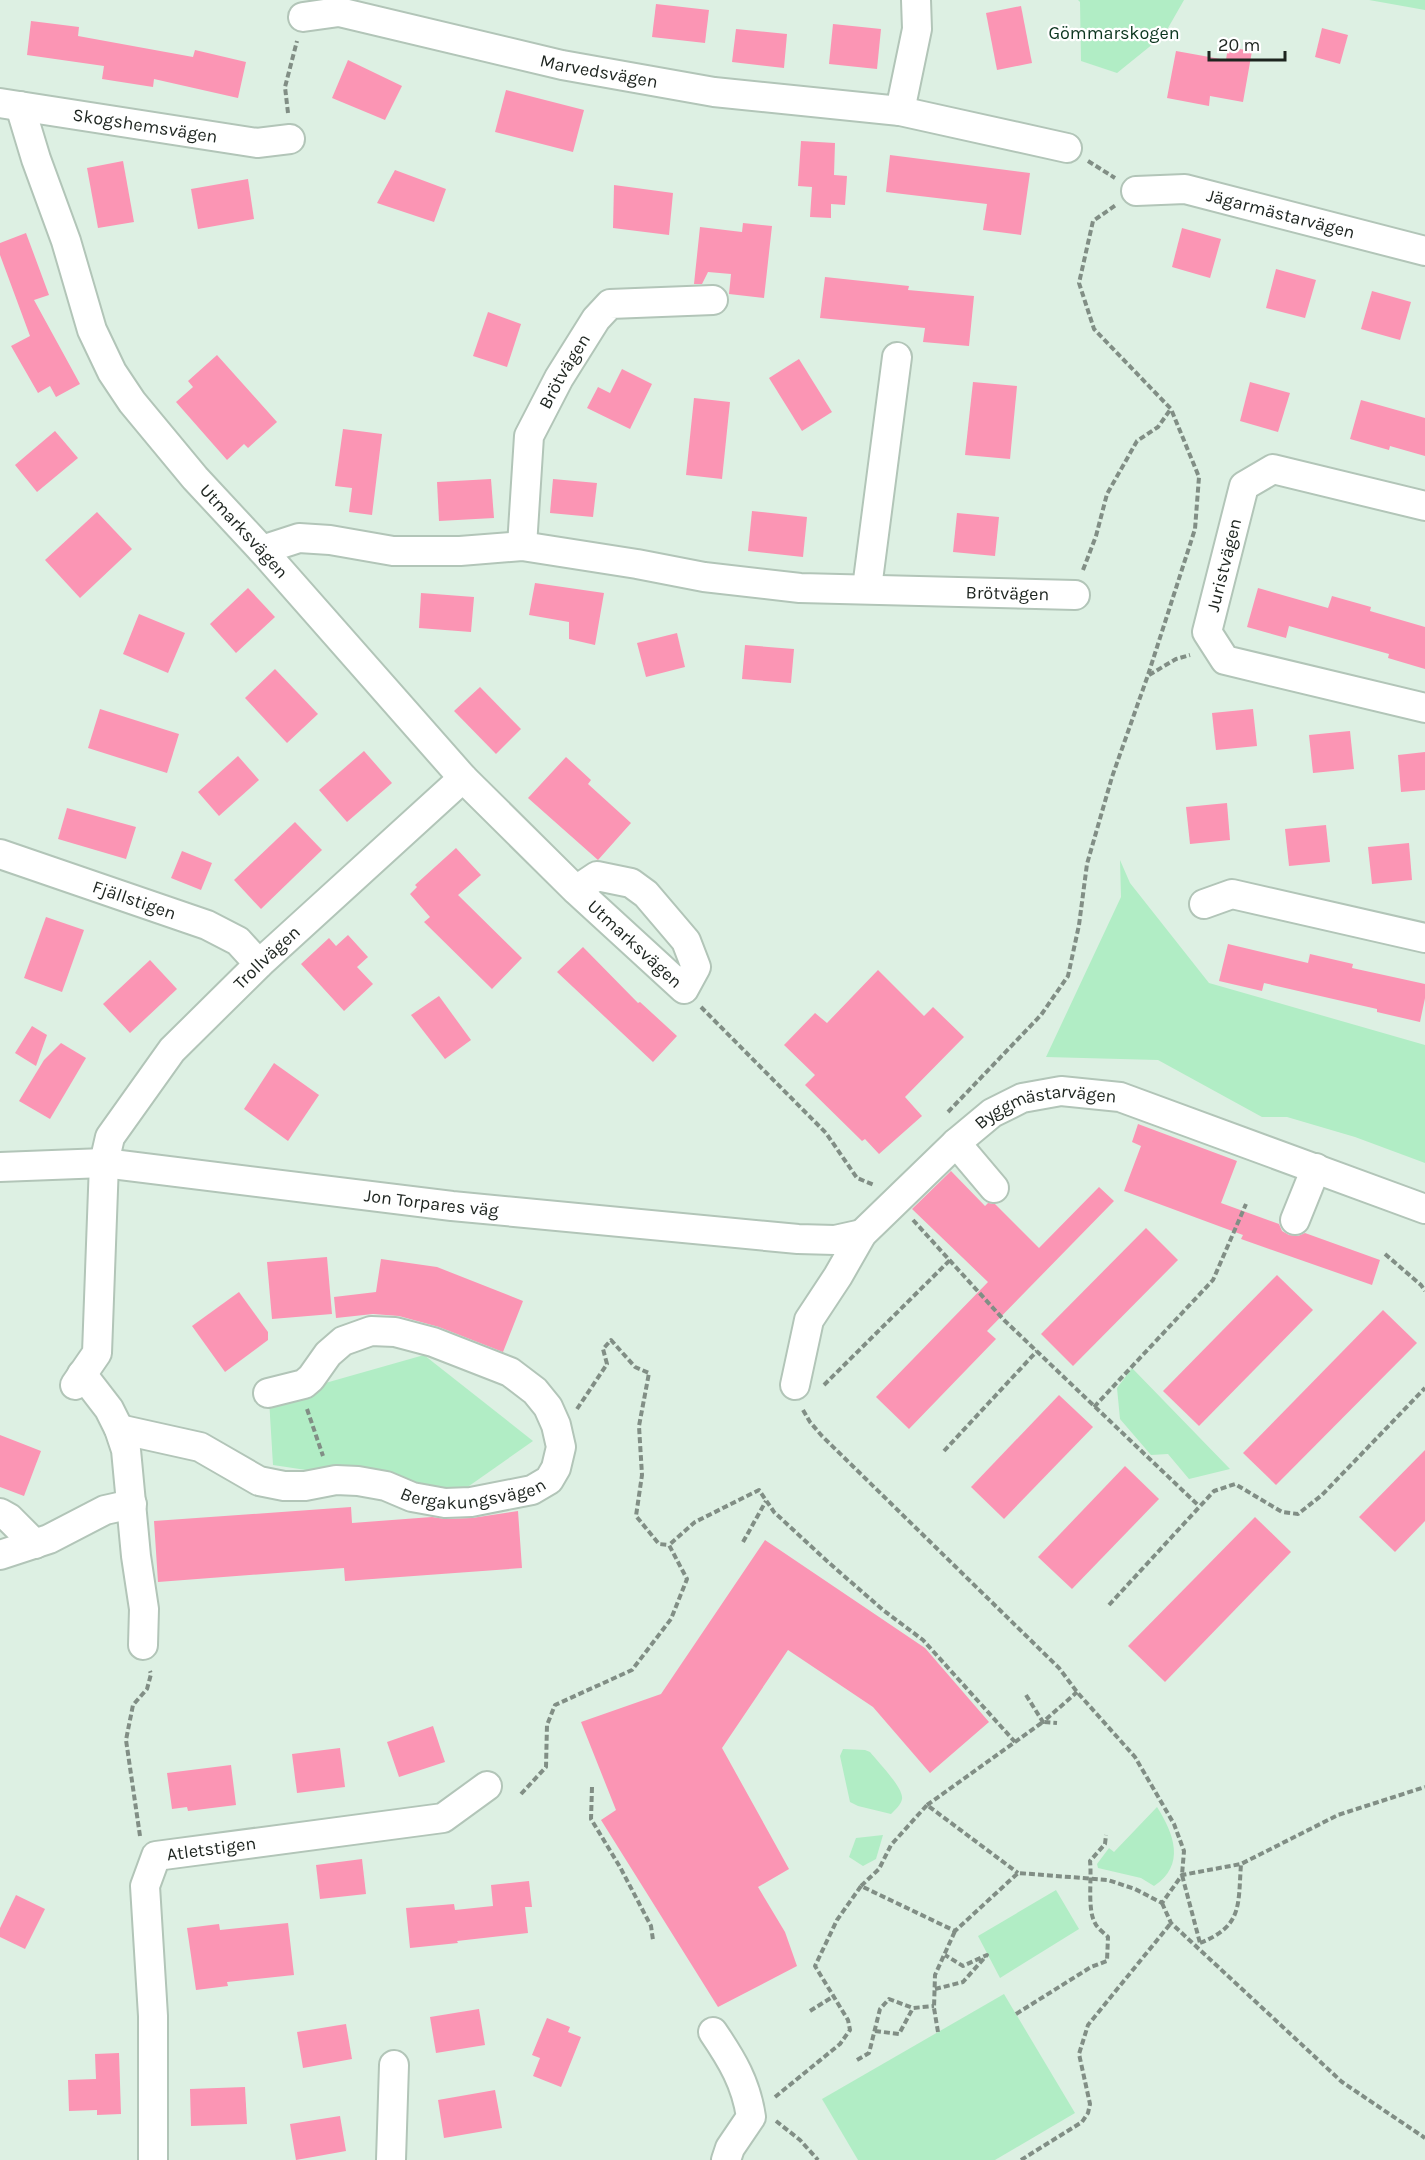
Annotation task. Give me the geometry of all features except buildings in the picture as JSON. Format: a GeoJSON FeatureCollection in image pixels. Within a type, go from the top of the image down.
{"type":"FeatureCollection","features":[{"type":"Feature","properties":{"kind":"street"},"geometry":{"type":"LineString","coordinates":[[900,111],[917,29],[916,0]]}},
{"type":"Feature","properties":{"kind":"street","name":"Marvedsvägen"},"geometry":{"type":"LineString","coordinates":[[303,17],[339,12],[562,65],[714,92],[900,111],[1067,148]]}},
{"type":"Feature","properties":{"kind":"street","name":"Skogshemsvägen"},"geometry":{"type":"LineString","coordinates":[[10,105],[256,143],[290,139]]}},
{"type":"Feature","properties":{"kind":"street","name":"Utmarksvägen"},"geometry":{"type":"LineString","coordinates":[[10,105],[36,159],[66,241],[92,330],[112,372],[132,402],[195,478],[262,550],[463,778],[576,890],[684,989],[696,968],[686,941],[646,894],[631,883],[597,876],[576,890]]}},
{"type":"Feature","properties":{"kind":"street","name":"Jägarmästarvägen"},"geometry":{"type":"LineString","coordinates":[[1136,191],[1185,189],[1425,250]]}},
{"type":"Feature","properties":{"kind":"street","name":"Brötvägen"},"geometry":{"type":"LineString","coordinates":[[522,546],[529,436],[559,378],[596,319],[610,304],[713,300]]}},
{"type":"Feature","properties":{"kind":"street"},"geometry":{"type":"LineString","coordinates":[[867,588],[897,357]]}},
{"type":"Feature","properties":{"kind":"street","name":"Juristvägen"},"geometry":{"type":"LineString","coordinates":[[1217,648],[1207,632],[1244,486],[1272,469],[1425,506]]}},
{"type":"Feature","properties":{"kind":"street","name":"Brötvägen"},"geometry":{"type":"LineString","coordinates":[[262,550],[299,538],[330,540],[393,551],[460,551],[522,546],[704,577],[800,588],[1075,595]]}},
{"type":"Feature","properties":{"kind":"street"},"geometry":{"type":"LineString","coordinates":[[1217,648],[1225,660],[1425,708]]}},
{"type":"Feature","properties":{"kind":"street","name":"Trollvägen"},"geometry":{"type":"LineString","coordinates":[[104,1164],[110,1137],[171,1050],[259,964],[463,778]]}},
{"type":"Feature","properties":{"kind":"street","name":"Fjällstigen"},"geometry":{"type":"LineString","coordinates":[[0,854],[207,925],[238,941],[259,964]]}},
{"type":"Feature","properties":{"kind":"street"},"geometry":{"type":"LineString","coordinates":[[1203,904],[1232,894],[1425,938]]}},
{"type":"Feature","properties":{"kind":"street","name":"Byggmästarvägen"},"geometry":{"type":"LineString","coordinates":[[802,1392],[809,1320],[862,1234],[956,1143],[992,1113],[1022,1098],[1061,1091],[1120,1097],[1425,1209]]}},
{"type":"Feature","properties":{"kind":"street"},"geometry":{"type":"LineString","coordinates":[[956,1143],[994,1188]]}},
{"type":"Feature","properties":{"kind":"street"},"geometry":{"type":"LineString","coordinates":[[104,1164],[98,1353],[79,1379],[109,1409],[126,1450],[144,1609],[143,1646]]}},
{"type":"Feature","properties":{"kind":"street","name":"Jon Torpares väg"},"geometry":{"type":"LineString","coordinates":[[0,1167],[104,1164],[452,1206],[738,1233],[835,1240],[862,1234]]}},
{"type":"Feature","properties":{"kind":"street"},"geometry":{"type":"LineString","coordinates":[[1295,1220],[1316,1168]]}},
{"type":"Feature","properties":{"kind":"street","name":"Bergakungsvägen"},"geometry":{"type":"LineString","coordinates":[[119,1429],[200,1447],[259,1481],[284,1486],[305,1486],[336,1480],[358,1481],[386,1486],[412,1497],[445,1503],[471,1502],[532,1490],[549,1480],[556,1468],[561,1447],[556,1425],[548,1407],[535,1391],[510,1372],[433,1342],[395,1332],[371,1331],[343,1341],[328,1354],[304,1384],[268,1393]]}},
{"type":"Feature","properties":{"kind":"street"},"geometry":{"type":"LineString","coordinates":[[0,1555],[76,1527],[105,1510],[132,1504]]}},
{"type":"Feature","properties":{"kind":"street"},"geometry":{"type":"LineString","coordinates":[[0,1513],[9,1518],[35,1544]]}},
{"type":"Feature","properties":{"kind":"street","name":"Atletstigen"},"geometry":{"type":"LineString","coordinates":[[153,2160],[153,2016],[145,1886],[156,1856],[443,1818],[487,1786]]}},
{"type":"Feature","properties":{"kind":"street"},"geometry":{"type":"LineString","coordinates":[[713,2032],[737,2068],[749,2101],[751,2117],[730,2148],[726,2160]]}},
{"type":"Feature","properties":{"kind":"street"},"geometry":{"type":"LineString","coordinates":[[391,2160],[394,2065]]}},
{"type":"Feature","properties":{"kind":"path"},"geometry":{"type":"LineString","coordinates":[[290,139],[285,87],[303,17]]}},
{"type":"Feature","properties":{"kind":"path"},"geometry":{"type":"LineString","coordinates":[[944,1116],[1041,1015],[1068,976],[1079,925],[1087,864],[1112,777],[1196,529],[1199,477],[1171,409],[1094,329],[1079,283],[1093,221],[1136,191],[1067,148]]}},
{"type":"Feature","properties":{"kind":"path"},"geometry":{"type":"LineString","coordinates":[[1075,595],[1096,536],[1107,494],[1137,441],[1158,427],[1171,409]]}},
{"type":"Feature","properties":{"kind":"path"},"geometry":{"type":"LineString","coordinates":[[1148,675],[1176,659],[1217,648]]}},
{"type":"Feature","properties":{"kind":"path"},"geometry":{"type":"LineString","coordinates":[[684,989],[756,1065],[826,1133],[857,1178],[882,1189],[896,1202],[951,1259],[1004,1320],[1199,1506]]}},
{"type":"Feature","properties":{"kind":"path"},"geometry":{"type":"LineString","coordinates":[[1094,1407],[1213,1280],[1246,1204]]}},
{"type":"Feature","properties":{"kind":"path"},"geometry":{"type":"LineString","coordinates":[[1384,1254],[1425,1291]]}},
{"type":"Feature","properties":{"kind":"path"},"geometry":{"type":"LineString","coordinates":[[951,1259],[802,1392],[802,1408],[816,1429],[1059,1668],[1077,1692],[1135,1757],[1174,1824],[1184,1851],[1182,1875],[1200,1943]]}},
{"type":"Feature","properties":{"kind":"path"},"geometry":{"type":"LineString","coordinates":[[559,1437],[607,1364],[603,1349],[610,1340],[635,1367],[649,1373],[639,1426],[642,1475],[636,1516],[659,1544],[669,1545],[695,1522],[759,1490],[774,1512],[828,1562],[883,1610],[923,1640],[1015,1742]]}},
{"type":"Feature","properties":{"kind":"path"},"geometry":{"type":"LineString","coordinates":[[944,1451],[1037,1351]]}},
{"type":"Feature","properties":{"kind":"path"},"geometry":{"type":"LineString","coordinates":[[1109,1605],[1214,1491],[1235,1484],[1282,1512],[1298,1514],[1322,1495],[1425,1388]]}},
{"type":"Feature","properties":{"kind":"path"},"geometry":{"type":"LineString","coordinates":[[308,1416],[325,1462]]}},
{"type":"Feature","properties":{"kind":"path"},"geometry":{"type":"LineString","coordinates":[[743,1542],[766,1501]]}},
{"type":"Feature","properties":{"kind":"path"},"geometry":{"type":"LineString","coordinates":[[521,1794],[546,1767],[548,1725],[555,1705],[632,1670],[671,1619],[687,1579],[669,1545]]}},
{"type":"Feature","properties":{"kind":"path"},"geometry":{"type":"LineString","coordinates":[[143,1646],[151,1674],[147,1689],[133,1705],[126,1740],[141,1845],[156,1856]]}},
{"type":"Feature","properties":{"kind":"path"},"geometry":{"type":"LineString","coordinates":[[751,2117],[840,2044],[850,2030],[848,2020],[815,1966],[837,1920],[861,1886],[879,1869],[891,1845],[927,1805],[1043,1722],[1077,1692]]}},
{"type":"Feature","properties":{"kind":"path"},"geometry":{"type":"LineString","coordinates":[[1026,1695],[1043,1722]]}},
{"type":"Feature","properties":{"kind":"path"},"geometry":{"type":"LineString","coordinates":[[1043,1722],[1057,1723]]}},
{"type":"Feature","properties":{"kind":"path"},"geometry":{"type":"LineString","coordinates":[[592,1787],[591,1819],[620,1867],[651,1926],[653,1940]]}},
{"type":"Feature","properties":{"kind":"path"},"geometry":{"type":"LineString","coordinates":[[1162,1903],[1182,1875],[1241,1864],[1338,1815],[1425,1787]]}},
{"type":"Feature","properties":{"kind":"path"},"geometry":{"type":"LineString","coordinates":[[927,1805],[1018,1873],[1108,1880],[1135,1889],[1162,1903],[1171,1923],[1342,2082],[1425,2138]]}},
{"type":"Feature","properties":{"kind":"path"},"geometry":{"type":"LineString","coordinates":[[1016,2014],[1091,1967],[1107,1961],[1108,1937],[1095,1923],[1091,1908],[1090,1861],[1105,1844],[1106,1835]]}},
{"type":"Feature","properties":{"kind":"path"},"geometry":{"type":"LineString","coordinates":[[1193,1944],[1215,1937],[1231,1923],[1238,1906],[1241,1864]]}},
{"type":"Feature","properties":{"kind":"path"},"geometry":{"type":"LineString","coordinates":[[938,2032],[934,2006],[935,1975],[955,1931],[1018,1873]]}},
{"type":"Feature","properties":{"kind":"path"},"geometry":{"type":"LineString","coordinates":[[861,1886],[955,1931]]}},
{"type":"Feature","properties":{"kind":"path"},"geometry":{"type":"LineString","coordinates":[[1021,2160],[1082,2122],[1088,2113],[1090,2104],[1079,2054],[1088,2025],[1171,1923]]}},
{"type":"Feature","properties":{"kind":"path"},"geometry":{"type":"LineString","coordinates":[[935,1989],[963,1982],[987,1954],[963,1966],[945,1955]]}},
{"type":"Feature","properties":{"kind":"path"},"geometry":{"type":"LineString","coordinates":[[810,2011],[834,1996]]}},
{"type":"Feature","properties":{"kind":"path"},"geometry":{"type":"LineString","coordinates":[[856,2060],[869,2053],[880,2009],[889,1999],[913,2008],[934,2006]]}},
{"type":"Feature","properties":{"kind":"path"},"geometry":{"type":"LineString","coordinates":[[875,2031],[900,2034],[913,2008]]}},
{"type":"Feature","properties":{"kind":"path"},"geometry":{"type":"LineString","coordinates":[[751,2117],[774,2120],[800,2140],[818,2160]]}},
{"type":"Feature","properties":{"kind":"green space","name":"Gömmarskogen"},"geometry":{"type":"Polygon","coordinates":[[[1078,0],[1184,0],[1164,35],[1117,73],[1081,61],[1080,2],[1078,0]]]}},
{"type":"Feature","properties":{"kind":"green space"},"geometry":{"type":"Polygon","coordinates":[[[1369,0],[1425,0],[1425,10],[1369,0]]]}},
{"type":"Feature","properties":{"kind":"green space"},"geometry":{"type":"Polygon","coordinates":[[[1120,860],[1130,883],[1209,983],[1425,1045],[1425,1163],[1355,1137],[1287,1117],[1262,1117],[1158,1060],[1046,1057],[1121,897],[1120,860]]]}},
{"type":"Feature","properties":{"kind":"green space"},"geometry":{"type":"Polygon","coordinates":[[[424,1355],[533,1441],[459,1493],[273,1465],[269,1399],[424,1355]]]}},
{"type":"Feature","properties":{"kind":"green space"},"geometry":{"type":"Polygon","coordinates":[[[1132,1368],[1230,1469],[1189,1479],[1168,1454],[1151,1455],[1120,1419],[1117,1388],[1132,1368]]]}},
{"type":"Feature","properties":{"kind":"green space"},"geometry":{"type":"Polygon","coordinates":[[[843,1749],[870,1752],[895,1782],[902,1799],[891,1814],[850,1802],[840,1756],[843,1749]]]}},
{"type":"Feature","properties":{"kind":"green space"},"geometry":{"type":"Polygon","coordinates":[[[1157,1807],[1168,1828],[1174,1849],[1170,1869],[1164,1878],[1154,1886],[1141,1878],[1098,1868],[1097,1864],[1109,1848],[1114,1852],[1157,1807]]]}},
{"type":"Feature","properties":{"kind":"green space"},"geometry":{"type":"Polygon","coordinates":[[[883,1835],[876,1859],[863,1866],[849,1857],[856,1838],[883,1835]]]}},
{"type":"Feature","properties":{"kind":"green space"},"geometry":{"type":"Polygon","coordinates":[[[1056,1890],[1079,1929],[1000,1978],[978,1936],[1056,1890]]]}},
{"type":"Feature","properties":{"kind":"green space"},"geometry":{"type":"Polygon","coordinates":[[[1004,1994],[1075,2113],[995,2160],[858,2160],[822,2099],[1004,1994]]]}}]}
